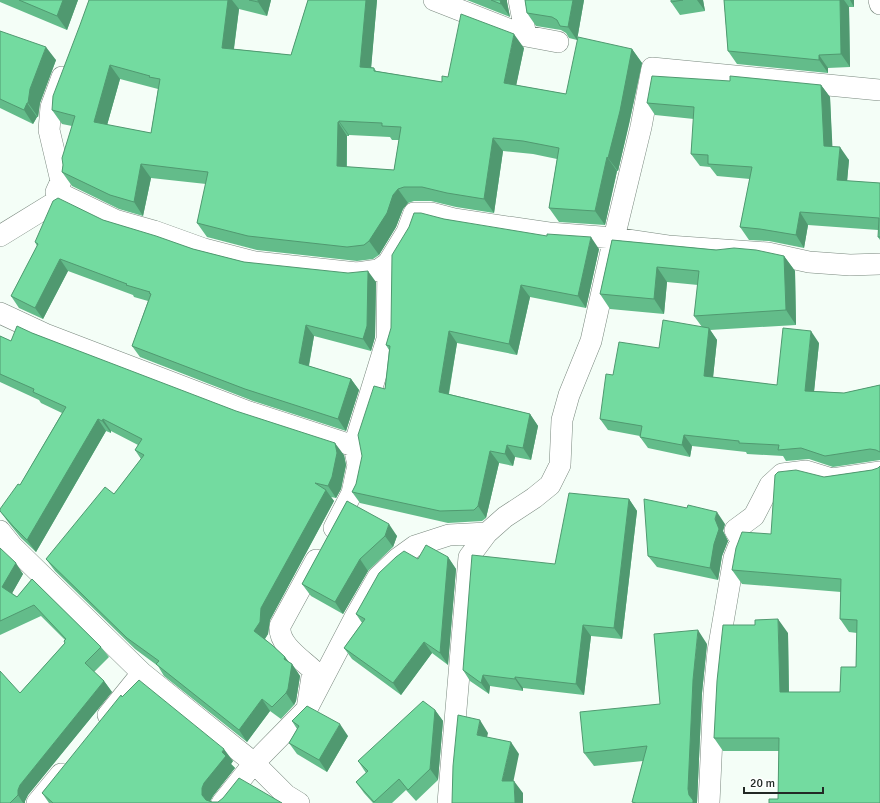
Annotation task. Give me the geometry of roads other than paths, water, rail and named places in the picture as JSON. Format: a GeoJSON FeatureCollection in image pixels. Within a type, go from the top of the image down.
{"type":"FeatureCollection","features":[{"type":"Feature","properties":{"kind":"street"},"geometry":{"type":"LineString","coordinates":[[434,0],[526,36],[558,42]]}},
{"type":"Feature","properties":{"kind":"street"},"geometry":{"type":"LineString","coordinates":[[519,0],[526,36]]}},
{"type":"Feature","properties":{"kind":"street"},"geometry":{"type":"LineString","coordinates":[[879,0],[880,4]]}},
{"type":"Feature","properties":{"kind":"street"},"geometry":{"type":"LineString","coordinates":[[70,56],[52,107],[49,130],[61,181],[56,192],[115,220],[154,231],[204,249],[255,262],[357,272],[378,270],[388,263],[407,232],[414,213],[431,213],[454,219],[549,233],[614,238],[668,246],[768,253],[809,262],[850,265],[880,264]]}},
{"type":"Feature","properties":{"kind":"street"},"geometry":{"type":"LineString","coordinates":[[448,803],[468,556],[487,533],[505,517],[534,498],[550,485],[560,465],[562,420],[568,395],[591,341],[641,127],[652,68],[880,90]]}},
{"type":"Feature","properties":{"kind":"street"},"geometry":{"type":"LineString","coordinates":[[0,236],[65,196]]}},
{"type":"Feature","properties":{"kind":"street"},"geometry":{"type":"LineString","coordinates":[[307,709],[313,670],[285,644],[279,631],[280,626],[334,529],[352,493],[358,465],[354,446],[388,339],[388,263]]}},
{"type":"Feature","properties":{"kind":"street"},"geometry":{"type":"LineString","coordinates":[[0,313],[45,334],[249,412],[354,446]]}},
{"type":"Feature","properties":{"kind":"street"},"geometry":{"type":"LineString","coordinates":[[709,803],[714,694],[718,651],[734,558],[741,540],[735,530],[754,516],[770,485],[782,474],[806,471],[832,479],[880,472]]}},
{"type":"Feature","properties":{"kind":"street"},"geometry":{"type":"LineString","coordinates":[[0,531],[12,546],[142,673],[254,763],[286,795],[299,803]]}},
{"type":"Feature","properties":{"kind":"street"},"geometry":{"type":"LineString","coordinates":[[222,803],[254,763],[307,709],[354,619],[378,577],[415,546],[449,535],[487,533]]}},
{"type":"Feature","properties":{"kind":"street"},"geometry":{"type":"LineString","coordinates":[[97,728],[142,673]]}},
{"type":"Feature","properties":{"kind":"street"},"geometry":{"type":"LineString","coordinates":[[37,803],[72,760]]}}]}
